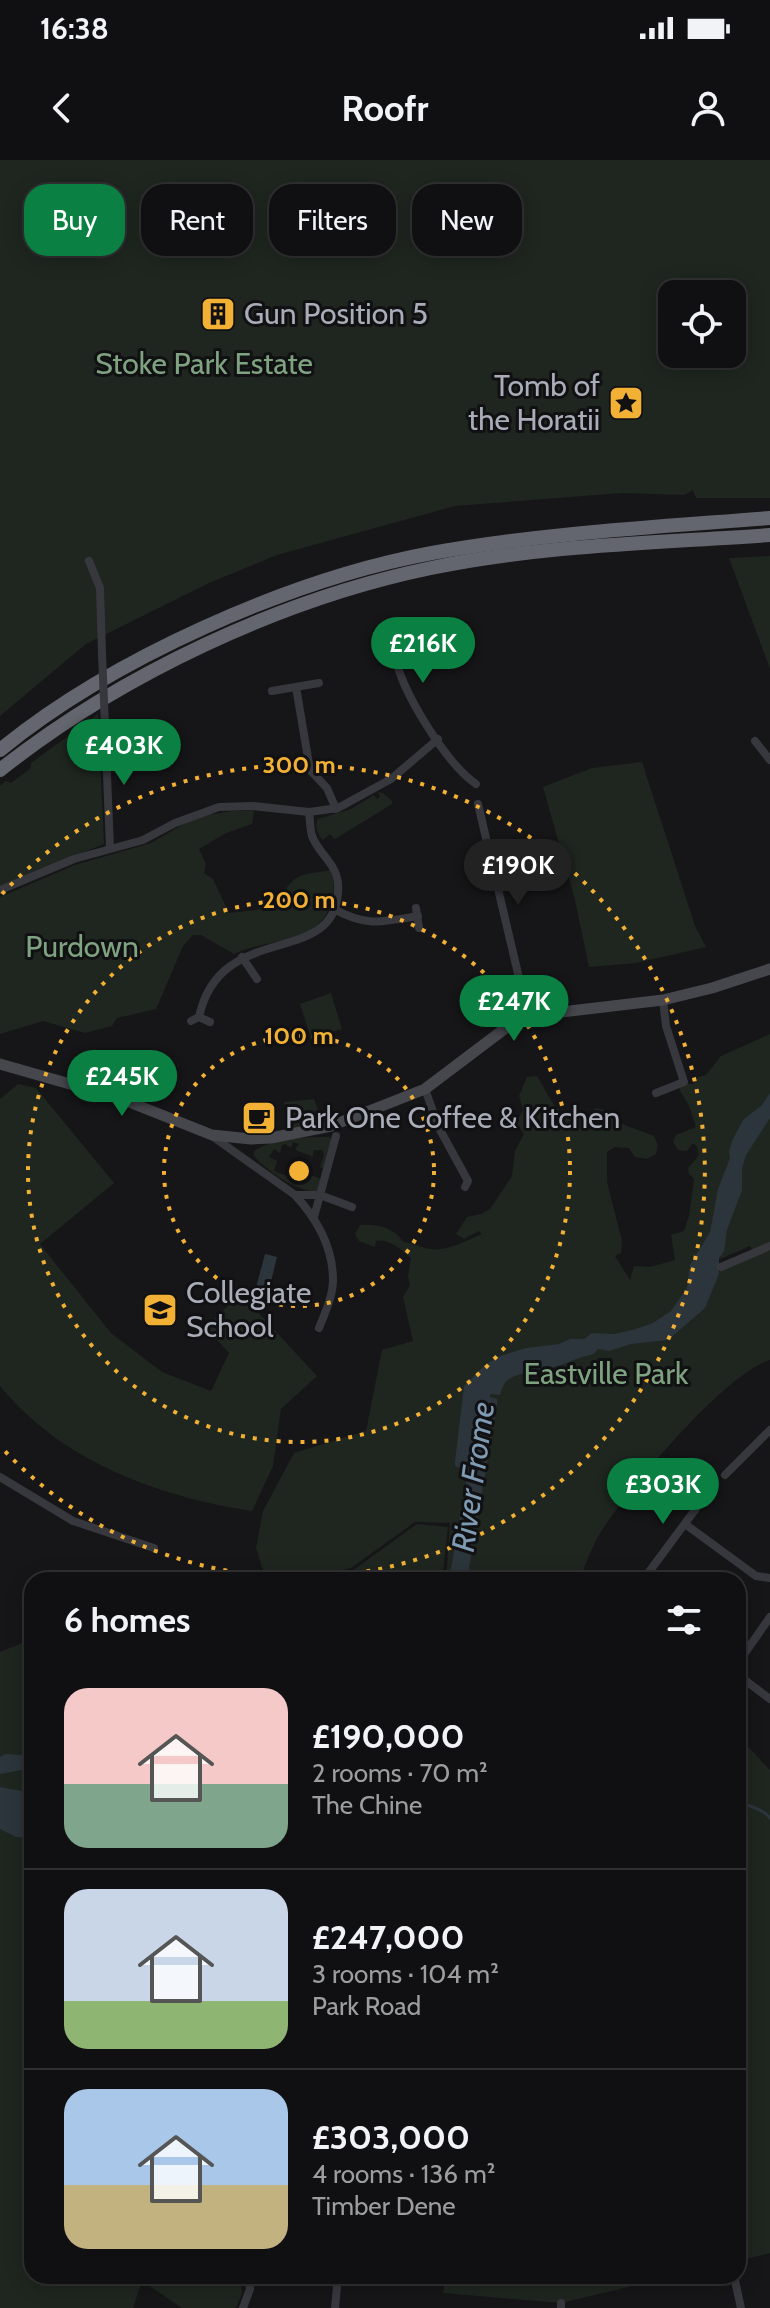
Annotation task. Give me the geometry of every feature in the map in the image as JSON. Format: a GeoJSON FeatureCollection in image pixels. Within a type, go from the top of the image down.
{"type":"FeatureCollection","features":[{"type":"Feature","properties":{"kind":"highway"},"geometry":{"type":"LineString","coordinates":[[0,750],[73,698],[157,651],[279,598],[370,567],[524,538],[770,518]]}},
{"type":"Feature","properties":{"kind":"highway"},"geometry":{"type":"LineString","coordinates":[[0,770],[83,711],[164,665],[281,612],[376,583],[431,568],[525,554],[770,535]]}},
{"type":"Feature","properties":{"kind":"main road"},"geometry":{"type":"LineString","coordinates":[[0,1064],[119,1098],[212,1135],[271,1138],[331,1126],[425,1089],[507,1027],[528,1016],[663,1000],[770,969]]}},
{"type":"Feature","properties":{"kind":"street"},"geometry":{"type":"LineString","coordinates":[[89,561],[100,588],[110,848]]}},
{"type":"Feature","properties":{"kind":"street"},"geometry":{"type":"LineString","coordinates":[[451,643],[391,656],[449,759],[476,784]]}},
{"type":"Feature","properties":{"kind":"street"},"geometry":{"type":"LineString","coordinates":[[272,691],[319,683]]}},
{"type":"Feature","properties":{"kind":"street"},"geometry":{"type":"LineString","coordinates":[[296,687],[309,768],[329,791],[336,809]]}},
{"type":"Feature","properties":{"kind":"street"},"geometry":{"type":"LineString","coordinates":[[0,890],[42,871],[143,840],[175,823],[219,807],[253,806],[309,812],[336,809],[379,787],[438,739]]}},
{"type":"Feature","properties":{"kind":"street"},"geometry":{"type":"LineString","coordinates":[[755,741],[768,753]]}},
{"type":"Feature","properties":{"kind":"street"},"geometry":{"type":"LineString","coordinates":[[460,786],[466,777]]}},
{"type":"Feature","properties":{"kind":"street"},"geometry":{"type":"LineString","coordinates":[[478,804],[528,1016]]}},
{"type":"Feature","properties":{"kind":"street"},"geometry":{"type":"LineString","coordinates":[[210,1022],[195,1019],[215,980],[231,964],[264,949],[309,937],[322,928],[334,909],[338,893],[337,877],[330,860],[313,837],[309,812]]}},
{"type":"Feature","properties":{"kind":"street"},"geometry":{"type":"LineString","coordinates":[[334,909],[352,919],[370,923],[417,912],[419,928]]}},
{"type":"Feature","properties":{"kind":"street"},"geometry":{"type":"LineString","coordinates":[[242,957],[257,979]]}},
{"type":"Feature","properties":{"kind":"street"},"geometry":{"type":"LineString","coordinates":[[656,1093],[684,1082],[666,1026],[663,1000]]}},
{"type":"Feature","properties":{"kind":"street"},"geometry":{"type":"LineString","coordinates":[[425,1089],[439,1128],[468,1181],[465,1187]]}},
{"type":"Feature","properties":{"kind":"street"},"geometry":{"type":"LineString","coordinates":[[212,1135],[295,1195],[314,1217],[326,1241],[333,1281],[319,1328]]}},
{"type":"Feature","properties":{"kind":"street"},"geometry":{"type":"LineString","coordinates":[[314,1217],[336,1136]]}},
{"type":"Feature","properties":{"kind":"street"},"geometry":{"type":"LineString","coordinates":[[244,1139],[242,1150],[245,1160]]}},
{"type":"Feature","properties":{"kind":"street"},"geometry":{"type":"LineString","coordinates":[[295,1195],[320,1195],[352,1207]]}},
{"type":"Feature","properties":{"kind":"street"},"geometry":{"type":"LineString","coordinates":[[721,1267],[770,1246]]}},
{"type":"Feature","properties":{"kind":"street"},"geometry":{"type":"LineString","coordinates":[[725,1475],[770,1431]]}},
{"type":"Feature","properties":{"kind":"street"},"geometry":{"type":"LineString","coordinates":[[1,1479],[73,1521],[154,1548]]}},
{"type":"Feature","properties":{"kind":"street"},"geometry":{"type":"LineString","coordinates":[[649,1572],[709,1491]]}},
{"type":"Feature","properties":{"kind":"street"},"geometry":{"type":"LineString","coordinates":[[685,1524],[756,1576],[770,1578]]}},
{"type":"Feature","properties":{"kind":"street"},"geometry":{"type":"LineString","coordinates":[[746,1652],[770,1617]]}},
{"type":"Feature","properties":{"kind":"street"},"geometry":{"type":"LineString","coordinates":[[746,1681],[770,1699]]}},
{"type":"Feature","properties":{"kind":"street"},"geometry":{"type":"LineString","coordinates":[[243,2308],[250,2284]]}},
{"type":"Feature","properties":{"kind":"street"},"geometry":{"type":"LineString","coordinates":[[335,2308],[337,2284]]}},
{"type":"Feature","properties":{"kind":"street"},"geometry":{"type":"LineString","coordinates":[[736,2284],[741,2308]]}},
{"type":"Feature","properties":{"kind":"green space","name":"Stoke Park Estate"},"geometry":{"type":"Polygon","coordinates":[[[0,160],[770,160],[770,498],[696,498],[693,490],[684,495],[622,493],[455,506],[277,555],[209,583],[86,644],[0,716],[0,160]]]}},
{"type":"Feature","properties":{"kind":"green space"},"geometry":{"type":"Polygon","coordinates":[[[770,556],[770,669],[729,558],[770,556]]]}},
{"type":"Feature","properties":{"kind":"green space"},"geometry":{"type":"Polygon","coordinates":[[[98,714],[104,844],[0,886],[0,786],[6,781],[11,783],[31,768],[31,763],[98,714]]]}},
{"type":"Feature","properties":{"kind":"green space"},"geometry":{"type":"Polygon","coordinates":[[[642,762],[695,926],[706,947],[636,963],[589,967],[575,900],[543,787],[592,768],[642,762]]]}},
{"type":"Feature","properties":{"kind":"green space"},"geometry":{"type":"Polygon","coordinates":[[[378,792],[383,793],[392,804],[335,839],[330,834],[323,840],[321,838],[318,819],[351,809],[374,795],[377,799],[380,797],[378,792]]]}},
{"type":"Feature","properties":{"kind":"green space","name":"Purdown"},"geometry":{"type":"Polygon","coordinates":[[[233,811],[254,811],[252,824],[226,833],[199,849],[206,864],[204,873],[213,879],[229,913],[279,904],[292,881],[330,870],[334,885],[332,901],[326,916],[316,926],[290,938],[234,954],[201,935],[193,935],[183,946],[156,1009],[117,1018],[112,1026],[85,1033],[43,1021],[0,1034],[0,897],[75,865],[151,843],[187,822],[233,811]]]}},
{"type":"Feature","properties":{"kind":"green space"},"geometry":{"type":"Polygon","coordinates":[[[331,993],[342,1029],[311,1038],[300,1004],[331,993]]]}},
{"type":"Feature","properties":{"kind":"green space","name":"Eastville Park"},"geometry":{"type":"Polygon","coordinates":[[[770,1034],[770,1360],[728,1386],[653,1464],[599,1535],[582,1572],[447,1572],[450,1523],[415,1522],[351,1568],[332,1572],[264,1572],[256,1548],[263,1511],[294,1453],[366,1431],[382,1350],[413,1341],[403,1297],[410,1285],[411,1258],[386,1241],[376,1241],[375,1247],[359,1241],[355,1234],[360,1225],[384,1228],[395,1233],[403,1242],[430,1249],[443,1249],[482,1234],[479,1231],[464,1239],[456,1234],[467,1217],[490,1209],[512,1176],[515,1151],[524,1134],[516,1122],[523,1110],[519,1096],[527,1077],[537,1076],[553,1103],[566,1114],[587,1116],[596,1108],[608,1111],[614,1121],[654,1136],[658,1145],[656,1154],[647,1159],[635,1157],[629,1148],[615,1147],[607,1152],[607,1182],[622,1241],[621,1253],[615,1256],[630,1280],[634,1266],[650,1267],[675,1260],[671,1235],[684,1231],[694,1179],[688,1168],[699,1155],[693,1143],[687,1151],[678,1150],[673,1142],[676,1135],[696,1127],[679,1089],[686,1084],[694,1084],[698,1077],[706,1075],[721,1056],[770,1034]],[[750,1246],[718,1260],[718,1272],[755,1256],[750,1246]]]}},
{"type":"Feature","properties":{"kind":"green space"},"geometry":{"type":"Polygon","coordinates":[[[18,1084],[36,1088],[114,1183],[40,1244],[111,1333],[162,1372],[211,1391],[229,1353],[205,1327],[241,1294],[317,1376],[281,1409],[273,1466],[252,1511],[182,1496],[114,1471],[52,1435],[0,1386],[0,1099],[18,1084]]]}},
{"type":"Feature","properties":{"kind":"green space"},"geometry":{"type":"Polygon","coordinates":[[[314,1099],[323,1124],[290,1130],[284,1102],[314,1099]]]}},
{"type":"Feature","properties":{"kind":"green space"},"geometry":{"type":"Polygon","coordinates":[[[332,1139],[319,1192],[284,1180],[254,1156],[254,1151],[271,1143],[332,1139]],[[293,1142],[291,1148],[282,1145],[280,1153],[274,1149],[269,1157],[277,1161],[274,1171],[302,1182],[306,1173],[321,1179],[324,1169],[320,1167],[324,1155],[322,1150],[314,1150],[312,1159],[295,1150],[299,1144],[293,1142]]]}},
{"type":"Feature","properties":{"kind":"green space"},"geometry":{"type":"Polygon","coordinates":[[[417,1524],[448,1527],[443,1572],[348,1572],[417,1524]]]}},
{"type":"Feature","properties":{"kind":"green space"},"geometry":{"type":"Polygon","coordinates":[[[24,1642],[24,2284],[141,2284],[133,2308],[0,2308],[0,1652],[24,1642]]]}},
{"type":"Feature","properties":{"kind":"green space"},"geometry":{"type":"Polygon","coordinates":[[[746,1744],[770,1770],[770,2253],[746,2259],[746,1744]]]}},
{"type":"Feature","properties":{"kind":"green space"},"geometry":{"type":"Polygon","coordinates":[[[146,2284],[240,2284],[242,2293],[236,2308],[182,2308],[146,2284]]]}},
{"type":"Feature","properties":{"kind":"green space"},"geometry":{"type":"Polygon","coordinates":[[[445,2284],[641,2284],[561,2303],[443,2293],[445,2284]]]}},
{"type":"Feature","properties":{"kind":"water","name":"River Frome"},"geometry":{"type":"Polygon","coordinates":[[[770,1093],[770,1118],[746,1155],[742,1190],[727,1230],[724,1251],[719,1258],[719,1274],[705,1308],[668,1340],[631,1344],[609,1351],[598,1349],[594,1354],[512,1377],[504,1384],[500,1395],[490,1394],[490,1397],[497,1399],[497,1405],[468,1572],[450,1572],[468,1472],[455,1466],[464,1386],[497,1357],[526,1348],[584,1339],[592,1333],[615,1334],[636,1329],[653,1323],[671,1311],[687,1288],[690,1265],[710,1232],[718,1189],[730,1158],[733,1139],[743,1120],[762,1105],[770,1093]]]}},
{"type":"Feature","properties":{"kind":"water"},"geometry":{"type":"Polygon","coordinates":[[[265,1254],[277,1257],[268,1294],[255,1291],[265,1254]]]}},
{"type":"Feature","properties":{"kind":"water"},"geometry":{"type":"Polygon","coordinates":[[[6,1754],[24,1755],[24,1770],[0,1774],[0,1757],[6,1754]]]}},
{"type":"Feature","properties":{"kind":"water"},"geometry":{"type":"Polygon","coordinates":[[[0,1787],[24,1792],[24,1837],[16,1837],[0,1829],[0,1787]]]}},
{"type":"Feature","properties":{"kind":"waterway"},"geometry":{"type":"LineString","coordinates":[[746,1804],[770,1818]]}},
{"type":"Feature","properties":{"kind":"place","name":"Gun Position 5"},"geometry":{"type":"Point","coordinates":[218,314]}},
{"type":"Feature","properties":{"kind":"place","name":"Tomb of the Horatii"},"geometry":{"type":"Point","coordinates":[626,403]}},
{"type":"Feature","properties":{"kind":"place","name":"Park One Coffee & Kitchen"},"geometry":{"type":"Point","coordinates":[259,1118]}},
{"type":"Feature","properties":{"kind":"place","name":"Collegiate School"},"geometry":{"type":"Point","coordinates":[160,1310]}}]}
